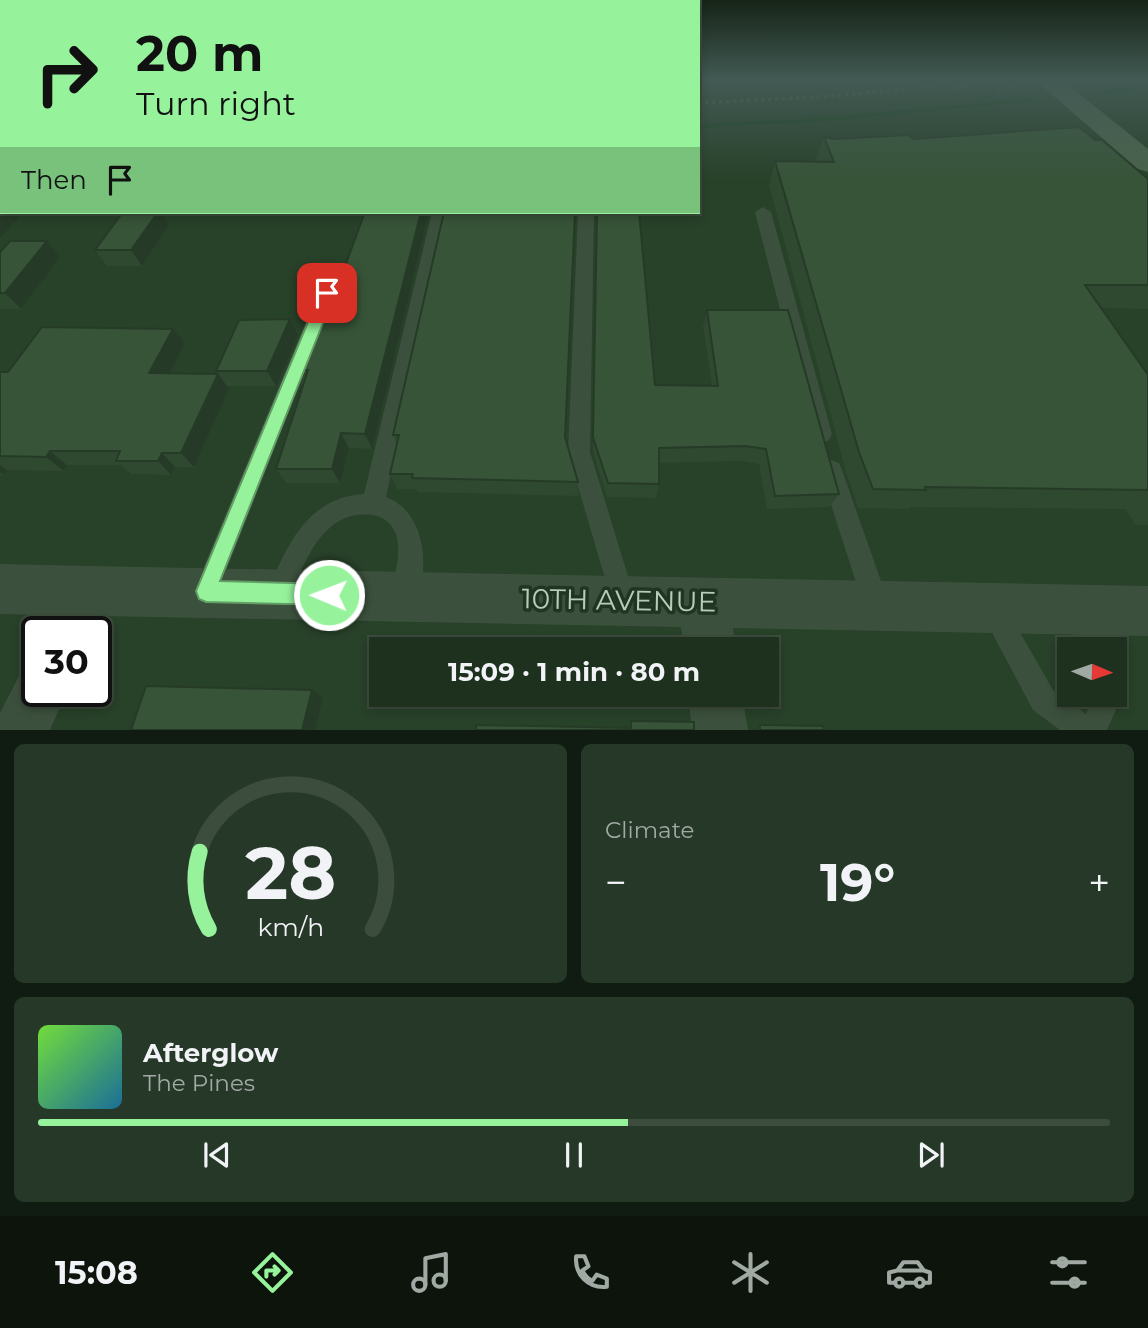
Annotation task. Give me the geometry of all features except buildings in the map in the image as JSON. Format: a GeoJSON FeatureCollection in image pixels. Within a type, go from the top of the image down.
{"type":"FeatureCollection","features":[{"type":"Feature","properties":{"kind":"main road"},"geometry":{"type":"LineString","coordinates":[[1085,113],[1110,142],[1148,163]]}},
{"type":"Feature","properties":{"kind":"street","name":"10TH AVENUE"},"geometry":{"type":"LineString","coordinates":[[0,589],[80,611],[206,591],[624,600],[706,626],[876,605],[992,608],[1085,630],[1148,611]]}},
{"type":"Feature","properties":{"kind":"street"},"geometry":{"type":"LineString","coordinates":[[21,730],[32,707]]}},
{"type":"Feature","properties":{"kind":"street"},"geometry":{"type":"LineString","coordinates":[[717,707],[720,730]]}},
{"type":"Feature","properties":{"kind":"lane"},"geometry":{"type":"LineString","coordinates":[[763,212],[832,473],[876,605]]}},
{"type":"Feature","properties":{"kind":"lane"},"geometry":{"type":"LineString","coordinates":[[373,503],[440,214]]}},
{"type":"Feature","properties":{"kind":"lane"},"geometry":{"type":"LineString","coordinates":[[586,214],[579,452],[624,600]]}},
{"type":"Feature","properties":{"kind":"lane"},"geometry":{"type":"LineString","coordinates":[[206,591],[327,293]]}},
{"type":"Feature","properties":{"kind":"lane"},"geometry":{"type":"LineString","coordinates":[[278,594],[308,533],[326,515],[350,506],[373,503],[391,512],[404,523],[410,542],[406,596]]}},
{"type":"Feature","properties":{"kind":"lane"},"geometry":{"type":"LineString","coordinates":[[992,608],[1043,700],[1084,730]]}},
{"type":"Feature","properties":{"kind":"lane"},"geometry":{"type":"LineString","coordinates":[[1093,730],[1103,707]]}},
{"type":"Feature","properties":{"kind":"waterway"},"geometry":{"type":"LineString","coordinates":[[700,126],[893,113]]}},
{"type":"Feature","properties":{"kind":"route"},"geometry":{"type":"LineString","coordinates":[[327,293],[206,591],[329,595]]}}]}
